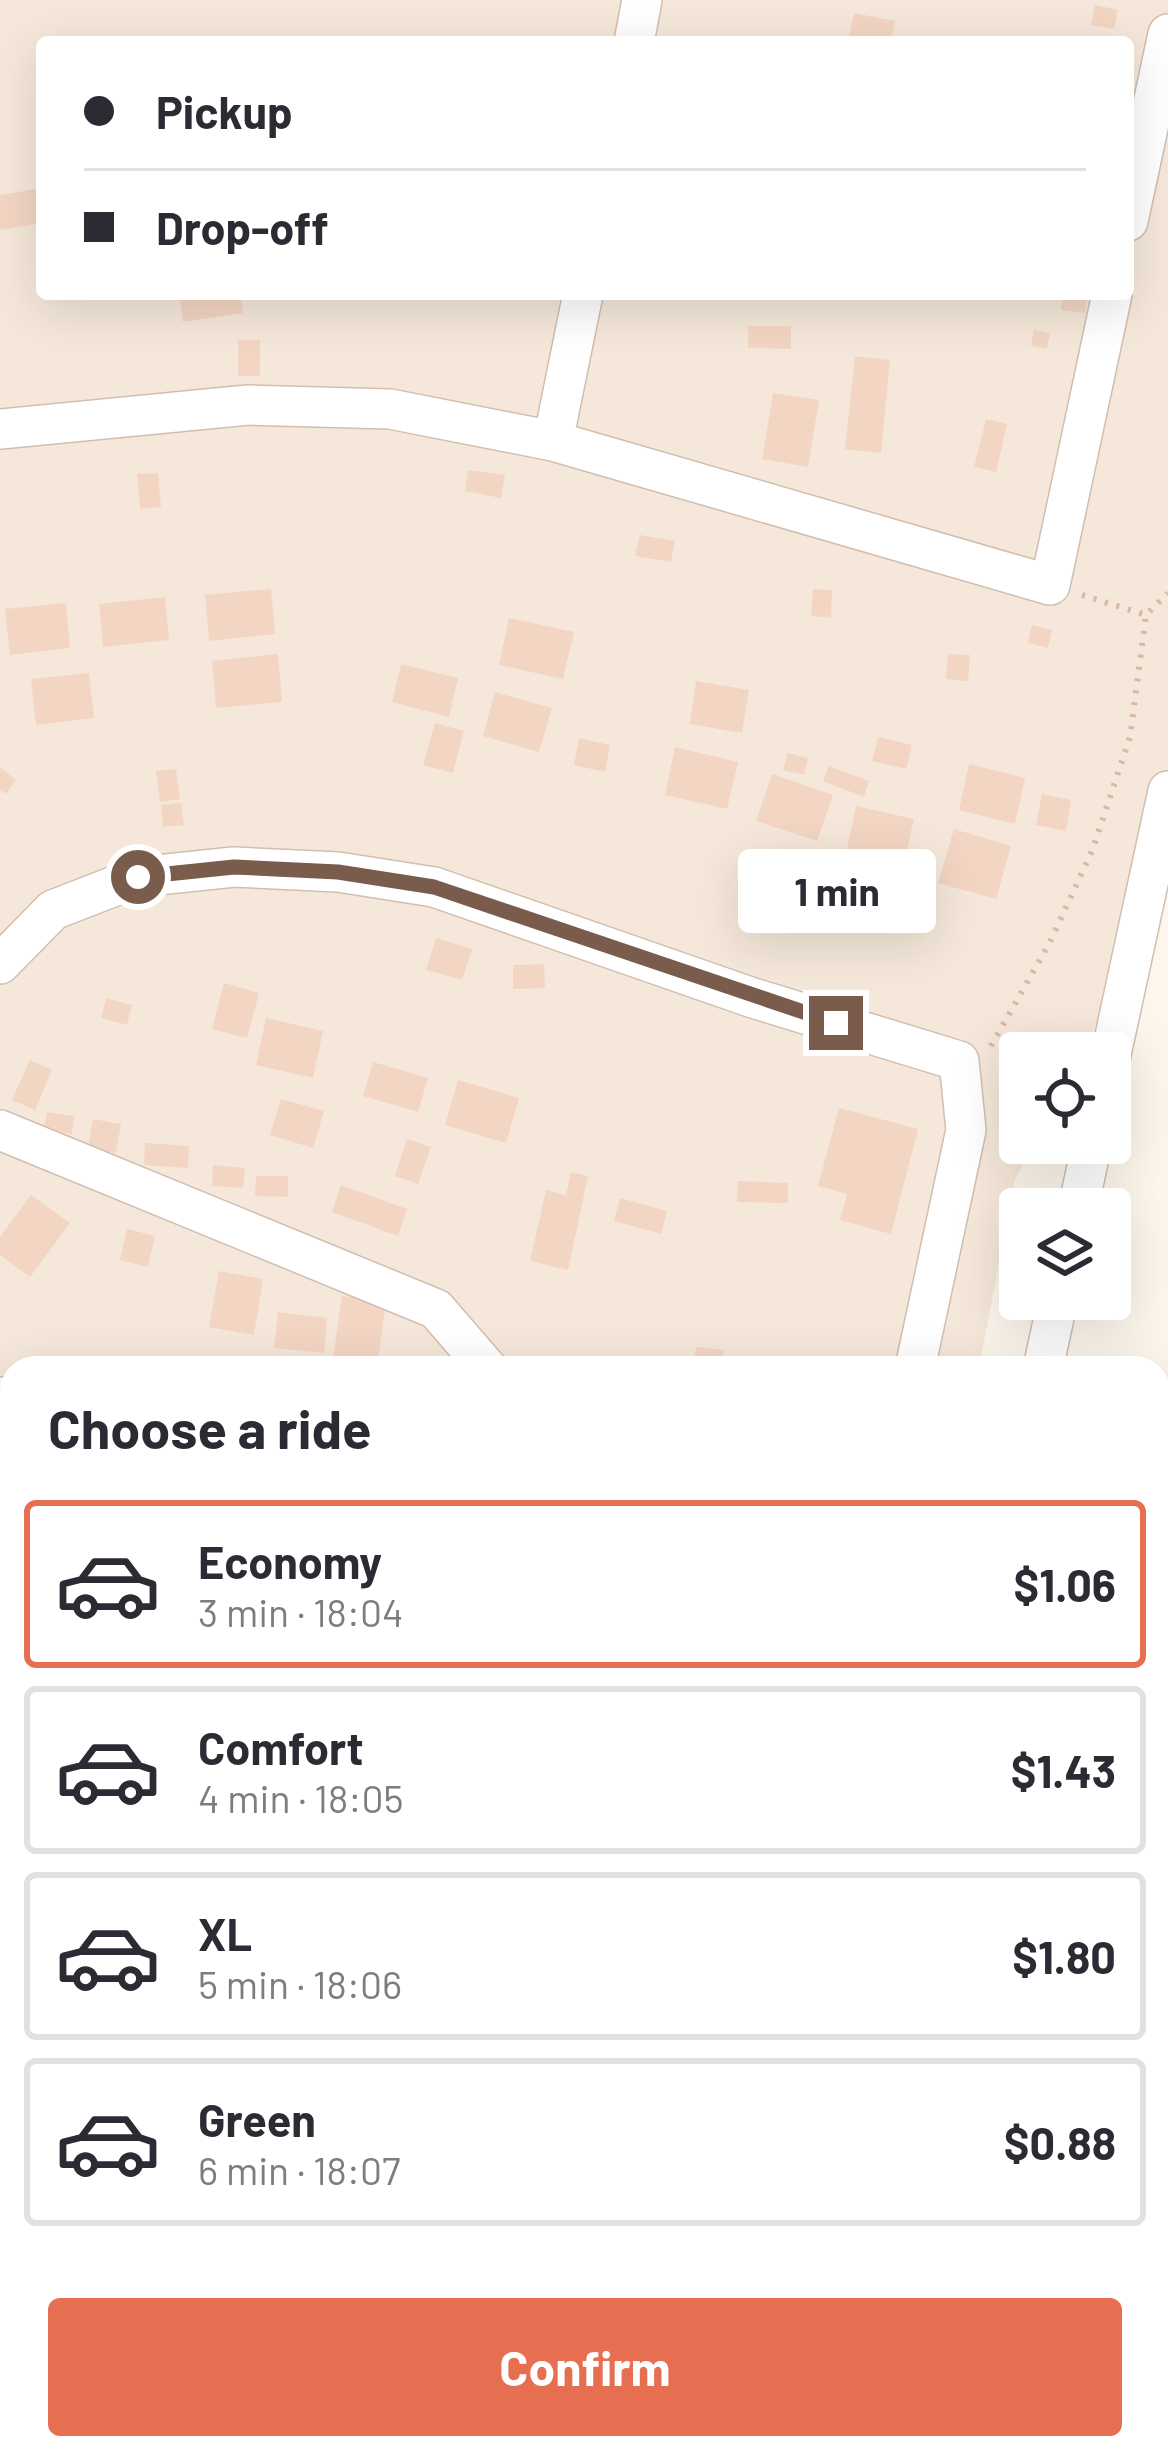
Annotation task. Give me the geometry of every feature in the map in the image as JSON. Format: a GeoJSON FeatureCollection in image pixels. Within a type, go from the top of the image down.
{"type":"FeatureCollection","features":[{"type":"Feature","properties":{"kind":"street"},"geometry":{"type":"LineString","coordinates":[[635,36],[642,0]]}},
{"type":"Feature","properties":{"kind":"street"},"geometry":{"type":"LineString","coordinates":[[1134,193],[1168,34]]}},
{"type":"Feature","properties":{"kind":"street"},"geometry":{"type":"LineString","coordinates":[[553,441],[582,300]]}},
{"type":"Feature","properties":{"kind":"street"},"geometry":{"type":"LineString","coordinates":[[0,429],[248,405],[390,409],[553,441],[1050,585],[1111,300]]}},
{"type":"Feature","properties":{"kind":"street"},"geometry":{"type":"LineString","coordinates":[[1116,1032],[1168,791]]}},
{"type":"Feature","properties":{"kind":"street"},"geometry":{"type":"LineString","coordinates":[[0,964],[53,910],[138,877],[234,867],[338,872],[434,887],[753,998],[959,1060],[966,1130],[918,1356]]}},
{"type":"Feature","properties":{"kind":"street"},"geometry":{"type":"LineString","coordinates":[[0,1130],[436,1309],[477,1356]]}},
{"type":"Feature","properties":{"kind":"street"},"geometry":{"type":"LineString","coordinates":[[1046,1356],[1053,1320]]}},
{"type":"Feature","properties":{"kind":"path"},"geometry":{"type":"LineString","coordinates":[[1050,585],[1146,615]]}},
{"type":"Feature","properties":{"kind":"path"},"geometry":{"type":"LineString","coordinates":[[959,1060],[981,1054],[1006,1024],[1092,850],[1130,737],[1146,615],[1168,593]]}},
{"type":"Feature","properties":{"kind":"shaded area"},"geometry":{"type":"Polygon","coordinates":[[[0,0],[1168,0],[1168,887],[1092,1032],[999,1032],[999,1164],[1023,1164],[1013,1188],[999,1188],[999,1264],[981,1356],[0,1356],[0,0]]]}},
{"type":"Feature","properties":{"kind":"building"},"geometry":{"type":"Polygon","coordinates":[[[1095,5],[1118,10],[1114,29],[1091,25],[1095,5]]]}},
{"type":"Feature","properties":{"kind":"building"},"geometry":{"type":"Polygon","coordinates":[[[854,13],[895,21],[892,36],[849,36],[854,13]]]}},
{"type":"Feature","properties":{"kind":"building"},"geometry":{"type":"Polygon","coordinates":[[[36,189],[36,224],[0,230],[0,195],[36,189]]]}},
{"type":"Feature","properties":{"kind":"building"},"geometry":{"type":"Polygon","coordinates":[[[180,300],[241,300],[243,313],[183,322],[180,300]]]}},
{"type":"Feature","properties":{"kind":"building"},"geometry":{"type":"Polygon","coordinates":[[[1062,300],[1086,300],[1085,313],[1061,310],[1062,300]]]}},
{"type":"Feature","properties":{"kind":"building"},"geometry":{"type":"Polygon","coordinates":[[[748,326],[791,326],[791,349],[748,348],[748,326]]]}},
{"type":"Feature","properties":{"kind":"building"},"geometry":{"type":"Polygon","coordinates":[[[1034,330],[1050,333],[1047,349],[1031,346],[1034,330]]]}},
{"type":"Feature","properties":{"kind":"building"},"geometry":{"type":"Polygon","coordinates":[[[238,340],[260,340],[260,376],[238,376],[238,340]]]}},
{"type":"Feature","properties":{"kind":"building"},"geometry":{"type":"Polygon","coordinates":[[[855,356],[890,360],[881,453],[845,449],[855,356]]]}},
{"type":"Feature","properties":{"kind":"building"},"geometry":{"type":"Polygon","coordinates":[[[773,393],[819,400],[808,467],[762,459],[773,393]]]}},
{"type":"Feature","properties":{"kind":"building"},"geometry":{"type":"Polygon","coordinates":[[[986,419],[1007,424],[996,472],[974,467],[986,419]]]}},
{"type":"Feature","properties":{"kind":"building"},"geometry":{"type":"Polygon","coordinates":[[[468,470],[505,475],[501,498],[465,491],[468,470]]]}},
{"type":"Feature","properties":{"kind":"building"},"geometry":{"type":"Polygon","coordinates":[[[158,473],[161,507],[140,509],[137,474],[158,473]]]}},
{"type":"Feature","properties":{"kind":"building"},"geometry":{"type":"Polygon","coordinates":[[[640,535],[675,541],[671,562],[635,556],[640,535]]]}},
{"type":"Feature","properties":{"kind":"building"},"geometry":{"type":"Polygon","coordinates":[[[271,589],[275,634],[209,641],[205,595],[271,589]]]}},
{"type":"Feature","properties":{"kind":"building"},"geometry":{"type":"Polygon","coordinates":[[[813,589],[832,590],[831,618],[811,616],[813,589]]]}},
{"type":"Feature","properties":{"kind":"building"},"geometry":{"type":"Polygon","coordinates":[[[165,597],[169,640],[103,647],[99,604],[165,597]]]}},
{"type":"Feature","properties":{"kind":"building"},"geometry":{"type":"Polygon","coordinates":[[[66,603],[70,648],[10,655],[5,609],[66,603]]]}},
{"type":"Feature","properties":{"kind":"building"},"geometry":{"type":"Polygon","coordinates":[[[509,618],[574,632],[563,679],[499,665],[509,618]]]}},
{"type":"Feature","properties":{"kind":"building"},"geometry":{"type":"Polygon","coordinates":[[[1032,625],[1052,630],[1048,648],[1028,643],[1032,625]]]}},
{"type":"Feature","properties":{"kind":"building"},"geometry":{"type":"Polygon","coordinates":[[[278,654],[282,702],[216,708],[212,661],[278,654]]]}},
{"type":"Feature","properties":{"kind":"building"},"geometry":{"type":"Polygon","coordinates":[[[948,654],[970,655],[968,681],[946,679],[948,654]]]}},
{"type":"Feature","properties":{"kind":"building"},"geometry":{"type":"Polygon","coordinates":[[[401,664],[458,678],[449,717],[392,702],[401,664]]]}},
{"type":"Feature","properties":{"kind":"building"},"geometry":{"type":"Polygon","coordinates":[[[89,673],[94,718],[36,725],[31,679],[89,673]]]}},
{"type":"Feature","properties":{"kind":"building"},"geometry":{"type":"Polygon","coordinates":[[[696,681],[749,690],[742,733],[690,724],[696,681]]]}},
{"type":"Feature","properties":{"kind":"building"},"geometry":{"type":"Polygon","coordinates":[[[495,692],[552,708],[539,752],[483,736],[495,692]]]}},
{"type":"Feature","properties":{"kind":"building"},"geometry":{"type":"Polygon","coordinates":[[[435,723],[464,731],[453,773],[423,765],[435,723]]]}},
{"type":"Feature","properties":{"kind":"building"},"geometry":{"type":"Polygon","coordinates":[[[878,737],[912,745],[906,769],[872,761],[878,737]]]}},
{"type":"Feature","properties":{"kind":"building"},"geometry":{"type":"Polygon","coordinates":[[[579,738],[610,745],[605,772],[574,765],[579,738]]]}},
{"type":"Feature","properties":{"kind":"building"},"geometry":{"type":"Polygon","coordinates":[[[675,747],[738,762],[727,809],[665,795],[675,747]]]}},
{"type":"Feature","properties":{"kind":"building"},"geometry":{"type":"Polygon","coordinates":[[[788,753],[808,758],[804,775],[783,770],[788,753]]]}},
{"type":"Feature","properties":{"kind":"building"},"geometry":{"type":"Polygon","coordinates":[[[969,764],[1025,778],[1015,824],[959,810],[969,764]]]}},
{"type":"Feature","properties":{"kind":"building"},"geometry":{"type":"Polygon","coordinates":[[[829,766],[869,781],[864,797],[823,781],[829,766]]]}},
{"type":"Feature","properties":{"kind":"building"},"geometry":{"type":"Polygon","coordinates":[[[0,767],[16,780],[6,794],[0,790],[0,767]]]}},
{"type":"Feature","properties":{"kind":"building"},"geometry":{"type":"Polygon","coordinates":[[[176,769],[180,799],[160,802],[156,771],[176,769]]]}},
{"type":"Feature","properties":{"kind":"building"},"geometry":{"type":"Polygon","coordinates":[[[772,774],[833,795],[817,841],[756,821],[772,774]]]}},
{"type":"Feature","properties":{"kind":"building"},"geometry":{"type":"Polygon","coordinates":[[[1042,794],[1071,800],[1066,831],[1036,825],[1042,794]]]}},
{"type":"Feature","properties":{"kind":"building"},"geometry":{"type":"Polygon","coordinates":[[[181,803],[184,825],[163,827],[161,805],[181,803]]]}},
{"type":"Feature","properties":{"kind":"building"},"geometry":{"type":"Polygon","coordinates":[[[856,806],[914,819],[903,867],[846,853],[856,806]]]}},
{"type":"Feature","properties":{"kind":"building"},"geometry":{"type":"Polygon","coordinates":[[[954,829],[1011,846],[996,899],[938,883],[954,829]]]}},
{"type":"Feature","properties":{"kind":"building"},"geometry":{"type":"Polygon","coordinates":[[[436,938],[472,949],[462,980],[426,970],[436,938]]]}},
{"type":"Feature","properties":{"kind":"building"},"geometry":{"type":"Polygon","coordinates":[[[544,964],[545,988],[513,989],[513,965],[544,964]]]}},
{"type":"Feature","properties":{"kind":"building"},"geometry":{"type":"Polygon","coordinates":[[[224,983],[259,993],[247,1038],[212,1029],[224,983]]]}},
{"type":"Feature","properties":{"kind":"building"},"geometry":{"type":"Polygon","coordinates":[[[106,998],[132,1005],[127,1025],[101,1018],[106,998]]]}},
{"type":"Feature","properties":{"kind":"building"},"geometry":{"type":"Polygon","coordinates":[[[266,1018],[323,1031],[313,1078],[256,1065],[266,1018]]]}},
{"type":"Feature","properties":{"kind":"building"},"geometry":{"type":"Polygon","coordinates":[[[30,1060],[52,1070],[35,1110],[12,1100],[30,1060]]]}},
{"type":"Feature","properties":{"kind":"building"},"geometry":{"type":"Polygon","coordinates":[[[373,1062],[428,1078],[418,1112],[363,1096],[373,1062]]]}},
{"type":"Feature","properties":{"kind":"building"},"geometry":{"type":"Polygon","coordinates":[[[458,1080],[519,1098],[506,1143],[445,1125],[458,1080]]]}},
{"type":"Feature","properties":{"kind":"building"},"geometry":{"type":"Polygon","coordinates":[[[281,1099],[324,1111],[313,1148],[270,1135],[281,1099]]]}},
{"type":"Feature","properties":{"kind":"building"},"geometry":{"type":"Polygon","coordinates":[[[839,1108],[918,1129],[891,1234],[840,1220],[847,1194],[818,1186],[839,1108]]]}},
{"type":"Feature","properties":{"kind":"building"},"geometry":{"type":"Polygon","coordinates":[[[47,1112],[74,1116],[72,1134],[44,1130],[47,1112]]]}},
{"type":"Feature","properties":{"kind":"building"},"geometry":{"type":"Polygon","coordinates":[[[93,1119],[121,1124],[116,1153],[88,1149],[93,1119]]]}},
{"type":"Feature","properties":{"kind":"building"},"geometry":{"type":"Polygon","coordinates":[[[407,1139],[431,1147],[418,1184],[395,1176],[407,1139]]]}},
{"type":"Feature","properties":{"kind":"building"},"geometry":{"type":"Polygon","coordinates":[[[145,1143],[189,1146],[188,1168],[144,1165],[145,1143]]]}},
{"type":"Feature","properties":{"kind":"building"},"geometry":{"type":"Polygon","coordinates":[[[213,1165],[245,1168],[243,1188],[212,1186],[213,1165]]]}},
{"type":"Feature","properties":{"kind":"building"},"geometry":{"type":"Polygon","coordinates":[[[571,1172],[588,1176],[568,1270],[530,1261],[546,1190],[566,1195],[571,1172]]]}},
{"type":"Feature","properties":{"kind":"building"},"geometry":{"type":"Polygon","coordinates":[[[256,1176],[288,1176],[288,1197],[255,1196],[256,1176]]]}},
{"type":"Feature","properties":{"kind":"building"},"geometry":{"type":"Polygon","coordinates":[[[738,1181],[788,1183],[788,1203],[737,1202],[738,1181]]]}},
{"type":"Feature","properties":{"kind":"building"},"geometry":{"type":"Polygon","coordinates":[[[341,1185],[407,1209],[398,1236],[332,1212],[341,1185]]]}},
{"type":"Feature","properties":{"kind":"building"},"geometry":{"type":"Polygon","coordinates":[[[31,1195],[70,1223],[30,1277],[0,1255],[0,1237],[31,1195]]]}},
{"type":"Feature","properties":{"kind":"building"},"geometry":{"type":"Polygon","coordinates":[[[620,1198],[667,1211],[661,1234],[614,1221],[620,1198]]]}},
{"type":"Feature","properties":{"kind":"building"},"geometry":{"type":"Polygon","coordinates":[[[127,1229],[155,1236],[148,1267],[120,1260],[127,1229]]]}},
{"type":"Feature","properties":{"kind":"building"},"geometry":{"type":"Polygon","coordinates":[[[219,1271],[263,1279],[254,1335],[209,1327],[219,1271]]]}},
{"type":"Feature","properties":{"kind":"building"},"geometry":{"type":"Polygon","coordinates":[[[342,1296],[386,1302],[379,1356],[333,1356],[342,1296]]]}},
{"type":"Feature","properties":{"kind":"building"},"geometry":{"type":"Polygon","coordinates":[[[278,1312],[327,1318],[324,1353],[274,1348],[278,1312]]]}},
{"type":"Feature","properties":{"kind":"building"},"geometry":{"type":"Polygon","coordinates":[[[696,1347],[724,1350],[723,1356],[695,1356],[696,1347]]]}},
{"type":"Feature","properties":{"kind":"route"},"geometry":{"type":"LineString","coordinates":[[138,877],[234,867],[338,872],[434,887],[836,1023]]}}]}
